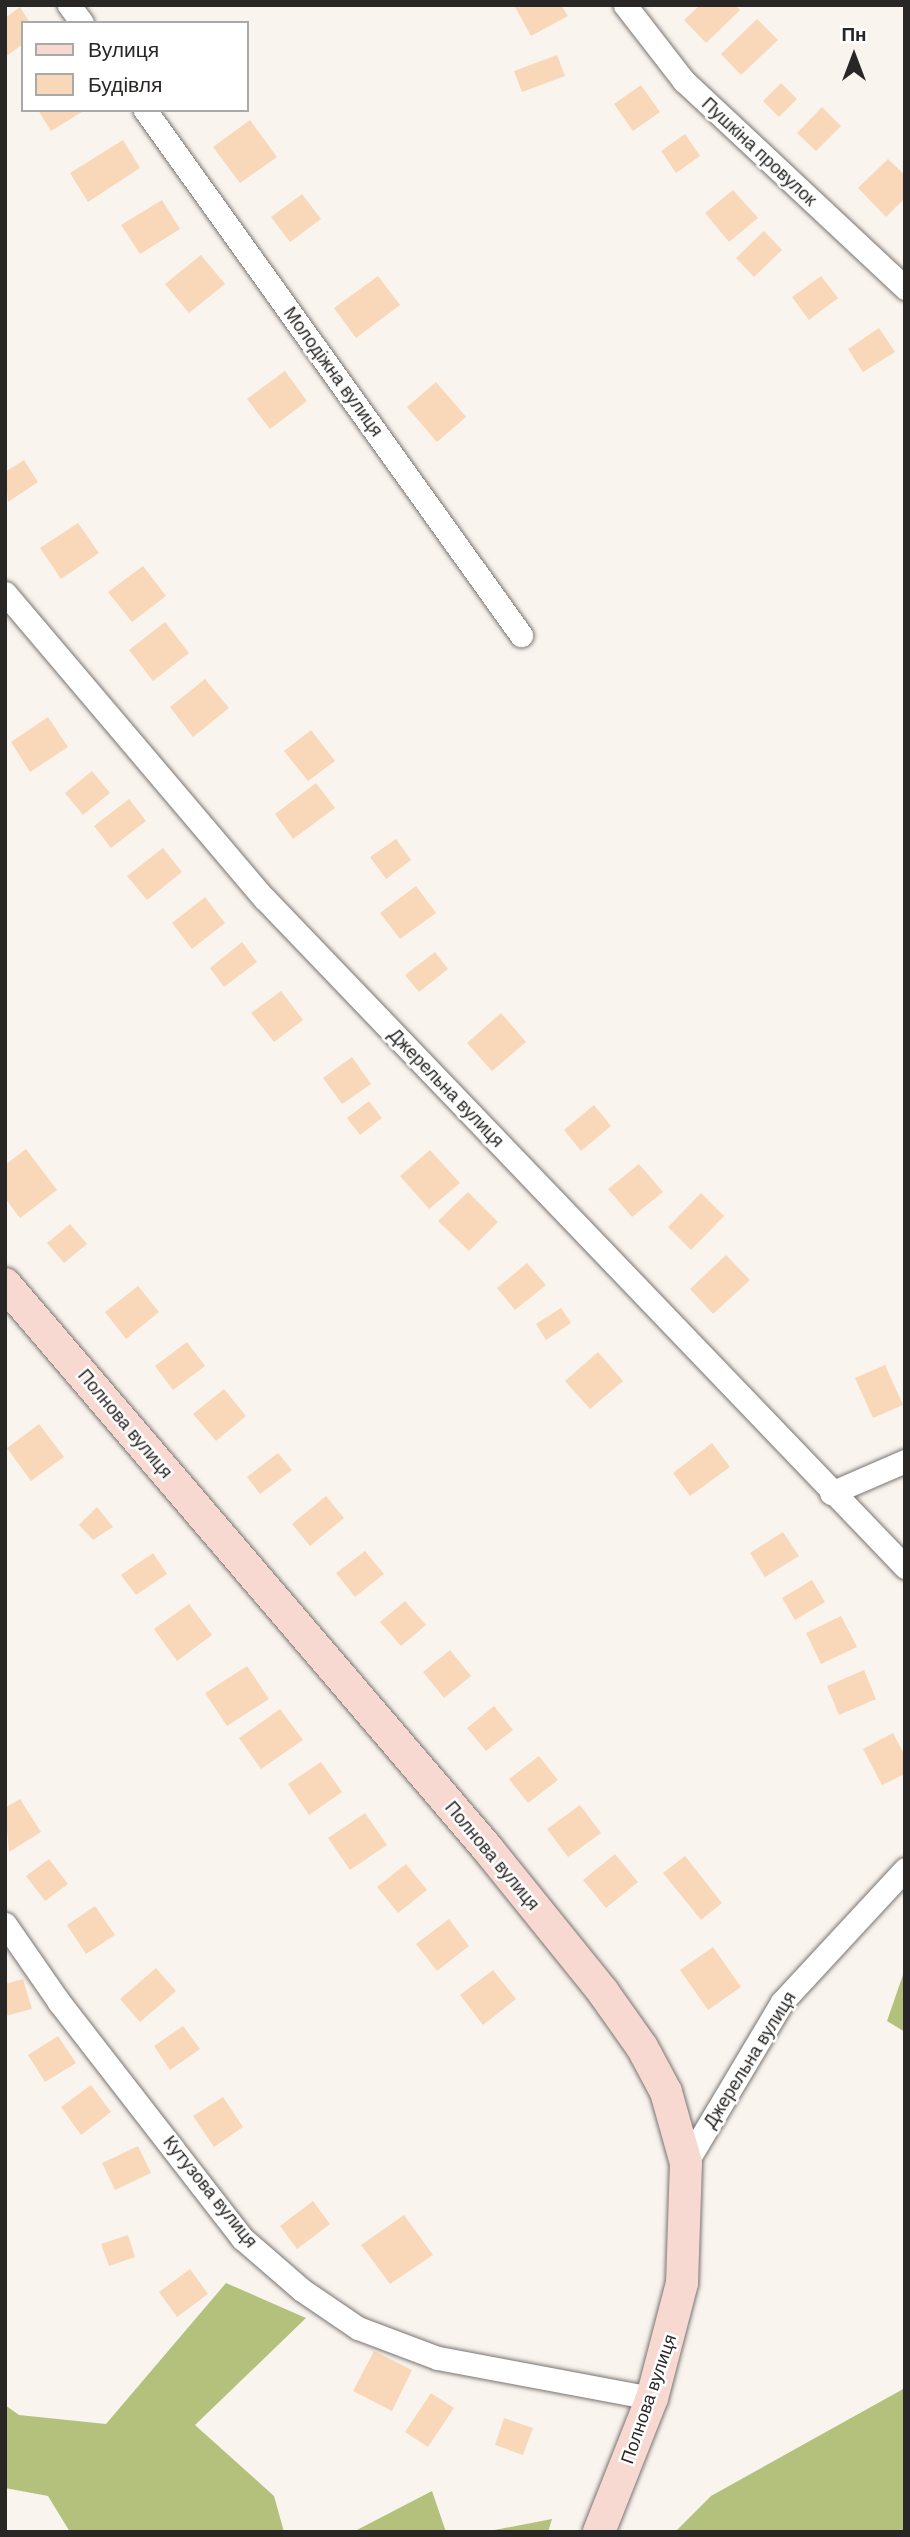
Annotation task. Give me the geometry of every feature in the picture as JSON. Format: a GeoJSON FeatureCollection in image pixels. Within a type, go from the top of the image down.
{"type":"FeatureCollection","features":[{"type":"Feature","properties":{"kind":"street"},"geometry":{"type":"LineString","coordinates":[[69,5],[81,21]]}},
{"type":"Feature","properties":{"kind":"street","name":"Пушкіна провулок"},"geometry":{"type":"LineString","coordinates":[[625,5],[684,81],[905,288]]}},
{"type":"Feature","properties":{"kind":"street","name":"Молодіжна вулиця"},"geometry":{"type":"LineString","coordinates":[[146,112],[521,635]]}},
{"type":"Feature","properties":{"kind":"street","name":"Джерельна вулиця"},"geometry":{"type":"LineString","coordinates":[[5,593],[264,898],[831,1493],[905,1567]]}},
{"type":"Feature","properties":{"kind":"street","name":"Полнова вулиця"},"geometry":{"type":"LineString","coordinates":[[5,1284],[486,1848],[603,1992],[642,2047],[666,2092],[686,2163],[682,2284],[652,2398],[599,2532]]}},
{"type":"Feature","properties":{"kind":"street"},"geometry":{"type":"LineString","coordinates":[[831,1493],[905,1461]]}},
{"type":"Feature","properties":{"kind":"street","name":"Джерельна вулиця"},"geometry":{"type":"LineString","coordinates":[[686,2163],[782,2002],[905,1869]]}},
{"type":"Feature","properties":{"kind":"street","name":"Кутузова вулиця"},"geometry":{"type":"LineString","coordinates":[[5,1924],[59,2002],[243,2238],[302,2290],[358,2328],[438,2358],[652,2398]]}},
{"type":"Feature","properties":{"kind":"green space"},"geometry":{"type":"Polygon","coordinates":[[[905,1969],[905,2032],[887,2021],[905,1969]]]}},
{"type":"Feature","properties":{"kind":"green space"},"geometry":{"type":"Polygon","coordinates":[[[226,2283],[306,2318],[195,2425],[274,2496],[284,2532],[70,2532],[48,2496],[5,2488],[5,2405],[19,2415],[106,2424],[226,2283]]]}},
{"type":"Feature","properties":{"kind":"green space"},"geometry":{"type":"Polygon","coordinates":[[[905,2388],[905,2532],[675,2532],[711,2496],[905,2388]]]}},
{"type":"Feature","properties":{"kind":"green space"},"geometry":{"type":"Polygon","coordinates":[[[432,2491],[446,2532],[353,2532],[432,2491]]]}},
{"type":"Feature","properties":{"kind":"green space"},"geometry":{"type":"Polygon","coordinates":[[[552,2519],[548,2532],[484,2532],[552,2519]]]}},
{"type":"Feature","properties":{"kind":"building"},"geometry":{"type":"Polygon","coordinates":[[[514,5],[561,5],[568,16],[531,36],[514,5]]]}},
{"type":"Feature","properties":{"kind":"building"},"geometry":{"type":"Polygon","coordinates":[[[700,5],[735,5],[740,10],[706,43],[684,20],[700,5]]]}},
{"type":"Feature","properties":{"kind":"building"},"geometry":{"type":"Polygon","coordinates":[[[20,7],[29,21],[21,21],[21,45],[5,57],[5,18],[20,7]]]}},
{"type":"Feature","properties":{"kind":"building"},"geometry":{"type":"Polygon","coordinates":[[[757,19],[778,40],[741,75],[721,54],[757,19]]]}},
{"type":"Feature","properties":{"kind":"building"},"geometry":{"type":"Polygon","coordinates":[[[557,55],[565,76],[522,92],[514,71],[557,55]]]}},
{"type":"Feature","properties":{"kind":"building"},"geometry":{"type":"Polygon","coordinates":[[[781,83],[797,99],[779,117],[763,101],[781,83]]]}},
{"type":"Feature","properties":{"kind":"building"},"geometry":{"type":"Polygon","coordinates":[[[641,85],[660,112],[633,131],[614,104],[641,85]]]}},
{"type":"Feature","properties":{"kind":"building"},"geometry":{"type":"Polygon","coordinates":[[[822,107],[841,126],[816,151],[797,133],[822,107]]]}},
{"type":"Feature","properties":{"kind":"building"},"geometry":{"type":"Polygon","coordinates":[[[39,112],[82,112],[51,131],[39,112]]]}},
{"type":"Feature","properties":{"kind":"building"},"geometry":{"type":"Polygon","coordinates":[[[250,120],[277,157],[240,183],[213,147],[250,120]]]}},
{"type":"Feature","properties":{"kind":"building"},"geometry":{"type":"Polygon","coordinates":[[[685,134],[700,156],[676,173],[661,151],[685,134]]]}},
{"type":"Feature","properties":{"kind":"building"},"geometry":{"type":"Polygon","coordinates":[[[123,140],[140,168],[88,202],[70,173],[123,140]]]}},
{"type":"Feature","properties":{"kind":"building"},"geometry":{"type":"Polygon","coordinates":[[[888,159],[905,175],[905,198],[886,217],[858,188],[888,159]]]}},
{"type":"Feature","properties":{"kind":"building"},"geometry":{"type":"Polygon","coordinates":[[[733,190],[758,218],[729,242],[705,213],[733,190]]]}},
{"type":"Feature","properties":{"kind":"building"},"geometry":{"type":"Polygon","coordinates":[[[302,194],[321,219],[290,242],[271,217],[302,194]]]}},
{"type":"Feature","properties":{"kind":"building"},"geometry":{"type":"Polygon","coordinates":[[[162,200],[180,229],[140,254],[121,225],[162,200]]]}},
{"type":"Feature","properties":{"kind":"building"},"geometry":{"type":"Polygon","coordinates":[[[764,231],[782,250],[754,277],[736,258],[764,231]]]}},
{"type":"Feature","properties":{"kind":"building"},"geometry":{"type":"Polygon","coordinates":[[[201,255],[225,284],[189,313],[165,284],[201,255]]]}},
{"type":"Feature","properties":{"kind":"building"},"geometry":{"type":"Polygon","coordinates":[[[378,276],[400,305],[356,338],[334,308],[378,276]]]}},
{"type":"Feature","properties":{"kind":"building"},"geometry":{"type":"Polygon","coordinates":[[[821,276],[838,298],[809,320],[792,297],[821,276]]]}},
{"type":"Feature","properties":{"kind":"building"},"geometry":{"type":"Polygon","coordinates":[[[879,328],[895,352],[863,372],[848,349],[879,328]]]}},
{"type":"Feature","properties":{"kind":"building"},"geometry":{"type":"Polygon","coordinates":[[[285,371],[307,401],[270,429],[247,399],[285,371]]]}},
{"type":"Feature","properties":{"kind":"building"},"geometry":{"type":"Polygon","coordinates":[[[436,382],[466,417],[437,442],[407,407],[436,382]]]}},
{"type":"Feature","properties":{"kind":"building"},"geometry":{"type":"Polygon","coordinates":[[[24,460],[38,482],[8,502],[5,472],[24,460]]]}},
{"type":"Feature","properties":{"kind":"building"},"geometry":{"type":"Polygon","coordinates":[[[78,523],[99,553],[61,579],[40,548],[78,523]]]}},
{"type":"Feature","properties":{"kind":"building"},"geometry":{"type":"Polygon","coordinates":[[[143,566],[166,596],[132,622],[108,592],[143,566]]]}},
{"type":"Feature","properties":{"kind":"building"},"geometry":{"type":"Polygon","coordinates":[[[165,622],[189,653],[153,681],[129,650],[165,622]]]}},
{"type":"Feature","properties":{"kind":"building"},"geometry":{"type":"Polygon","coordinates":[[[205,679],[229,708],[193,737],[170,707],[205,679]]]}},
{"type":"Feature","properties":{"kind":"building"},"geometry":{"type":"Polygon","coordinates":[[[48,717],[68,747],[30,772],[11,742],[48,717]]]}},
{"type":"Feature","properties":{"kind":"building"},"geometry":{"type":"Polygon","coordinates":[[[311,730],[335,761],[308,781],[284,751],[311,730]]]}},
{"type":"Feature","properties":{"kind":"building"},"geometry":{"type":"Polygon","coordinates":[[[92,771],[110,793],[83,815],[65,793],[92,771]]]}},
{"type":"Feature","properties":{"kind":"building"},"geometry":{"type":"Polygon","coordinates":[[[316,783],[335,808],[293,839],[275,814],[316,783]]]}},
{"type":"Feature","properties":{"kind":"building"},"geometry":{"type":"Polygon","coordinates":[[[129,799],[146,821],[111,848],[94,826],[129,799]]]}},
{"type":"Feature","properties":{"kind":"building"},"geometry":{"type":"Polygon","coordinates":[[[396,839],[411,860],[386,879],[370,857],[396,839]]]}},
{"type":"Feature","properties":{"kind":"building"},"geometry":{"type":"Polygon","coordinates":[[[163,848],[182,872],[147,900],[127,876],[163,848]]]}},
{"type":"Feature","properties":{"kind":"building"},"geometry":{"type":"Polygon","coordinates":[[[416,886],[436,913],[400,939],[380,913],[416,886]]]}},
{"type":"Feature","properties":{"kind":"building"},"geometry":{"type":"Polygon","coordinates":[[[205,897],[225,923],[192,949],[172,923],[205,897]]]}},
{"type":"Feature","properties":{"kind":"building"},"geometry":{"type":"Polygon","coordinates":[[[242,942],[257,962],[224,987],[210,968],[242,942]]]}},
{"type":"Feature","properties":{"kind":"building"},"geometry":{"type":"Polygon","coordinates":[[[435,952],[448,969],[419,992],[405,975],[435,952]]]}},
{"type":"Feature","properties":{"kind":"building"},"geometry":{"type":"Polygon","coordinates":[[[281,991],[303,1020],[274,1042],[251,1013],[281,991]]]}},
{"type":"Feature","properties":{"kind":"building"},"geometry":{"type":"Polygon","coordinates":[[[501,1013],[526,1042],[492,1071],[467,1043],[501,1013]]]}},
{"type":"Feature","properties":{"kind":"building"},"geometry":{"type":"Polygon","coordinates":[[[352,1057],[371,1084],[342,1104],[323,1078],[352,1057]]]}},
{"type":"Feature","properties":{"kind":"building"},"geometry":{"type":"Polygon","coordinates":[[[369,1101],[382,1118],[360,1135],[347,1118],[369,1101]]]}},
{"type":"Feature","properties":{"kind":"building"},"geometry":{"type":"Polygon","coordinates":[[[594,1105],[611,1126],[581,1151],[564,1130],[594,1105]]]}},
{"type":"Feature","properties":{"kind":"building"},"geometry":{"type":"Polygon","coordinates":[[[26,1149],[57,1190],[20,1218],[5,1198],[5,1165],[26,1149]]]}},
{"type":"Feature","properties":{"kind":"building"},"geometry":{"type":"Polygon","coordinates":[[[430,1150],[460,1183],[429,1209],[400,1176],[430,1150]]]}},
{"type":"Feature","properties":{"kind":"building"},"geometry":{"type":"Polygon","coordinates":[[[639,1164],[663,1192],[632,1217],[608,1189],[639,1164]]]}},
{"type":"Feature","properties":{"kind":"building"},"geometry":{"type":"Polygon","coordinates":[[[468,1192],[498,1222],[469,1251],[438,1221],[468,1192]]]}},
{"type":"Feature","properties":{"kind":"building"},"geometry":{"type":"Polygon","coordinates":[[[701,1193],[724,1216],[691,1250],[668,1227],[701,1193]]]}},
{"type":"Feature","properties":{"kind":"building"},"geometry":{"type":"Polygon","coordinates":[[[70,1224],[87,1244],[64,1263],[47,1243],[70,1224]]]}},
{"type":"Feature","properties":{"kind":"building"},"geometry":{"type":"Polygon","coordinates":[[[726,1255],[750,1280],[713,1314],[690,1289],[726,1255]]]}},
{"type":"Feature","properties":{"kind":"building"},"geometry":{"type":"Polygon","coordinates":[[[527,1263],[546,1285],[515,1310],[497,1288],[527,1263]]]}},
{"type":"Feature","properties":{"kind":"building"},"geometry":{"type":"Polygon","coordinates":[[[138,1286],[159,1312],[126,1339],[105,1312],[138,1286]]]}},
{"type":"Feature","properties":{"kind":"building"},"geometry":{"type":"Polygon","coordinates":[[[561,1308],[571,1323],[546,1340],[536,1324],[561,1308]]]}},
{"type":"Feature","properties":{"kind":"building"},"geometry":{"type":"Polygon","coordinates":[[[187,1342],[205,1366],[173,1390],[155,1366],[187,1342]]]}},
{"type":"Feature","properties":{"kind":"building"},"geometry":{"type":"Polygon","coordinates":[[[598,1352],[623,1381],[590,1409],[565,1381],[598,1352]]]}},
{"type":"Feature","properties":{"kind":"building"},"geometry":{"type":"Polygon","coordinates":[[[885,1365],[903,1405],[873,1418],[855,1378],[885,1365]]]}},
{"type":"Feature","properties":{"kind":"building"},"geometry":{"type":"Polygon","coordinates":[[[224,1389],[246,1416],[216,1441],[193,1414],[224,1389]]]}},
{"type":"Feature","properties":{"kind":"building"},"geometry":{"type":"Polygon","coordinates":[[[39,1424],[64,1457],[31,1481],[7,1448],[39,1424]]]}},
{"type":"Feature","properties":{"kind":"building"},"geometry":{"type":"Polygon","coordinates":[[[712,1443],[730,1467],[690,1496],[673,1473],[712,1443]]]}},
{"type":"Feature","properties":{"kind":"building"},"geometry":{"type":"Polygon","coordinates":[[[278,1453],[292,1470],[260,1494],[247,1477],[278,1453]]]}},
{"type":"Feature","properties":{"kind":"building"},"geometry":{"type":"Polygon","coordinates":[[[326,1496],[344,1518],[310,1546],[292,1524],[326,1496]]]}},
{"type":"Feature","properties":{"kind":"building"},"geometry":{"type":"Polygon","coordinates":[[[97,1507],[113,1527],[93,1540],[79,1525],[97,1507]]]}},
{"type":"Feature","properties":{"kind":"building"},"geometry":{"type":"Polygon","coordinates":[[[783,1532],[799,1556],[765,1577],[750,1553],[783,1532]]]}},
{"type":"Feature","properties":{"kind":"building"},"geometry":{"type":"Polygon","coordinates":[[[365,1551],[384,1574],[355,1597],[336,1573],[365,1551]]]}},
{"type":"Feature","properties":{"kind":"building"},"geometry":{"type":"Polygon","coordinates":[[[153,1553],[167,1574],[136,1595],[121,1575],[153,1553]]]}},
{"type":"Feature","properties":{"kind":"building"},"geometry":{"type":"Polygon","coordinates":[[[812,1580],[825,1602],[795,1620],[782,1598],[812,1580]]]}},
{"type":"Feature","properties":{"kind":"building"},"geometry":{"type":"Polygon","coordinates":[[[405,1601],[426,1625],[401,1646],[380,1622],[405,1601]]]}},
{"type":"Feature","properties":{"kind":"building"},"geometry":{"type":"Polygon","coordinates":[[[189,1604],[212,1635],[177,1661],[154,1629],[189,1604]]]}},
{"type":"Feature","properties":{"kind":"building"},"geometry":{"type":"Polygon","coordinates":[[[841,1616],[857,1647],[821,1664],[806,1633],[841,1616]]]}},
{"type":"Feature","properties":{"kind":"building"},"geometry":{"type":"Polygon","coordinates":[[[450,1650],[471,1676],[444,1698],[423,1672],[450,1650]]]}},
{"type":"Feature","properties":{"kind":"building"},"geometry":{"type":"Polygon","coordinates":[[[247,1666],[269,1699],[227,1726],[205,1693],[247,1666]]]}},
{"type":"Feature","properties":{"kind":"building"},"geometry":{"type":"Polygon","coordinates":[[[864,1670],[876,1699],[839,1715],[827,1686],[864,1670]]]}},
{"type":"Feature","properties":{"kind":"building"},"geometry":{"type":"Polygon","coordinates":[[[494,1706],[513,1730],[486,1751],[467,1728],[494,1706]]]}},
{"type":"Feature","properties":{"kind":"building"},"geometry":{"type":"Polygon","coordinates":[[[280,1709],[303,1740],[261,1769],[239,1738],[280,1709]]]}},
{"type":"Feature","properties":{"kind":"building"},"geometry":{"type":"Polygon","coordinates":[[[893,1733],[905,1756],[905,1774],[882,1785],[863,1749],[893,1733]]]}},
{"type":"Feature","properties":{"kind":"building"},"geometry":{"type":"Polygon","coordinates":[[[539,1756],[558,1780],[528,1803],[509,1779],[539,1756]]]}},
{"type":"Feature","properties":{"kind":"building"},"geometry":{"type":"Polygon","coordinates":[[[321,1762],[342,1792],[309,1815],[288,1784],[321,1762]]]}},
{"type":"Feature","properties":{"kind":"building"},"geometry":{"type":"Polygon","coordinates":[[[20,1799],[41,1832],[9,1852],[5,1808],[20,1799]]]}},
{"type":"Feature","properties":{"kind":"building"},"geometry":{"type":"Polygon","coordinates":[[[580,1805],[601,1833],[568,1857],[547,1829],[580,1805]]]}},
{"type":"Feature","properties":{"kind":"building"},"geometry":{"type":"Polygon","coordinates":[[[365,1813],[387,1845],[350,1870],[328,1838],[365,1813]]]}},
{"type":"Feature","properties":{"kind":"building"},"geometry":{"type":"Polygon","coordinates":[[[615,1854],[638,1882],[606,1908],[583,1880],[615,1854]]]}},
{"type":"Feature","properties":{"kind":"building"},"geometry":{"type":"Polygon","coordinates":[[[685,1856],[722,1903],[701,1920],[663,1873],[685,1856]]]}},
{"type":"Feature","properties":{"kind":"building"},"geometry":{"type":"Polygon","coordinates":[[[49,1859],[68,1884],[45,1901],[26,1876],[49,1859]]]}},
{"type":"Feature","properties":{"kind":"building"},"geometry":{"type":"Polygon","coordinates":[[[406,1864],[427,1890],[398,1913],[377,1887],[406,1864]]]}},
{"type":"Feature","properties":{"kind":"building"},"geometry":{"type":"Polygon","coordinates":[[[95,1906],[115,1935],[86,1954],[67,1925],[95,1906]]]}},
{"type":"Feature","properties":{"kind":"building"},"geometry":{"type":"Polygon","coordinates":[[[449,1919],[469,1946],[437,1971],[416,1944],[449,1919]]]}},
{"type":"Feature","properties":{"kind":"building"},"geometry":{"type":"Polygon","coordinates":[[[713,1947],[741,1987],[708,2010],[680,1970],[713,1947]]]}},
{"type":"Feature","properties":{"kind":"building"},"geometry":{"type":"Polygon","coordinates":[[[156,1968],[176,1991],[140,2022],[120,1999],[156,1968]]]}},
{"type":"Feature","properties":{"kind":"building"},"geometry":{"type":"Polygon","coordinates":[[[493,1970],[516,1999],[483,2025],[460,1995],[493,1970]]]}},
{"type":"Feature","properties":{"kind":"building"},"geometry":{"type":"Polygon","coordinates":[[[23,1979],[32,2009],[5,2016],[5,1984],[23,1979]]]}},
{"type":"Feature","properties":{"kind":"building"},"geometry":{"type":"Polygon","coordinates":[[[183,2026],[200,2049],[170,2070],[154,2046],[183,2026]]]}},
{"type":"Feature","properties":{"kind":"building"},"geometry":{"type":"Polygon","coordinates":[[[58,2036],[76,2063],[45,2082],[28,2055],[58,2036]]]}},
{"type":"Feature","properties":{"kind":"building"},"geometry":{"type":"Polygon","coordinates":[[[91,2085],[111,2112],[81,2135],[61,2107],[91,2085]]]}},
{"type":"Feature","properties":{"kind":"building"},"geometry":{"type":"Polygon","coordinates":[[[223,2097],[243,2127],[214,2147],[193,2116],[223,2097]]]}},
{"type":"Feature","properties":{"kind":"building"},"geometry":{"type":"Polygon","coordinates":[[[138,2146],[151,2173],[115,2190],[102,2163],[138,2146]]]}},
{"type":"Feature","properties":{"kind":"building"},"geometry":{"type":"Polygon","coordinates":[[[313,2201],[330,2224],[297,2249],[280,2226],[313,2201]]]}},
{"type":"Feature","properties":{"kind":"building"},"geometry":{"type":"Polygon","coordinates":[[[404,2215],[433,2255],[390,2284],[361,2245],[404,2215]]]}},
{"type":"Feature","properties":{"kind":"building"},"geometry":{"type":"Polygon","coordinates":[[[128,2235],[135,2257],[109,2266],[101,2244],[128,2235]]]}},
{"type":"Feature","properties":{"kind":"building"},"geometry":{"type":"Polygon","coordinates":[[[190,2269],[208,2294],[177,2317],[159,2292],[190,2269]]]}},
{"type":"Feature","properties":{"kind":"building"},"geometry":{"type":"Polygon","coordinates":[[[374,2351],[412,2370],[392,2411],[353,2391],[374,2351]]]}},
{"type":"Feature","properties":{"kind":"building"},"geometry":{"type":"Polygon","coordinates":[[[431,2393],[454,2408],[428,2447],[405,2432],[431,2393]]]}},
{"type":"Feature","properties":{"kind":"building"},"geometry":{"type":"Polygon","coordinates":[[[504,2418],[533,2428],[523,2455],[495,2445],[504,2418]]]}}]}
